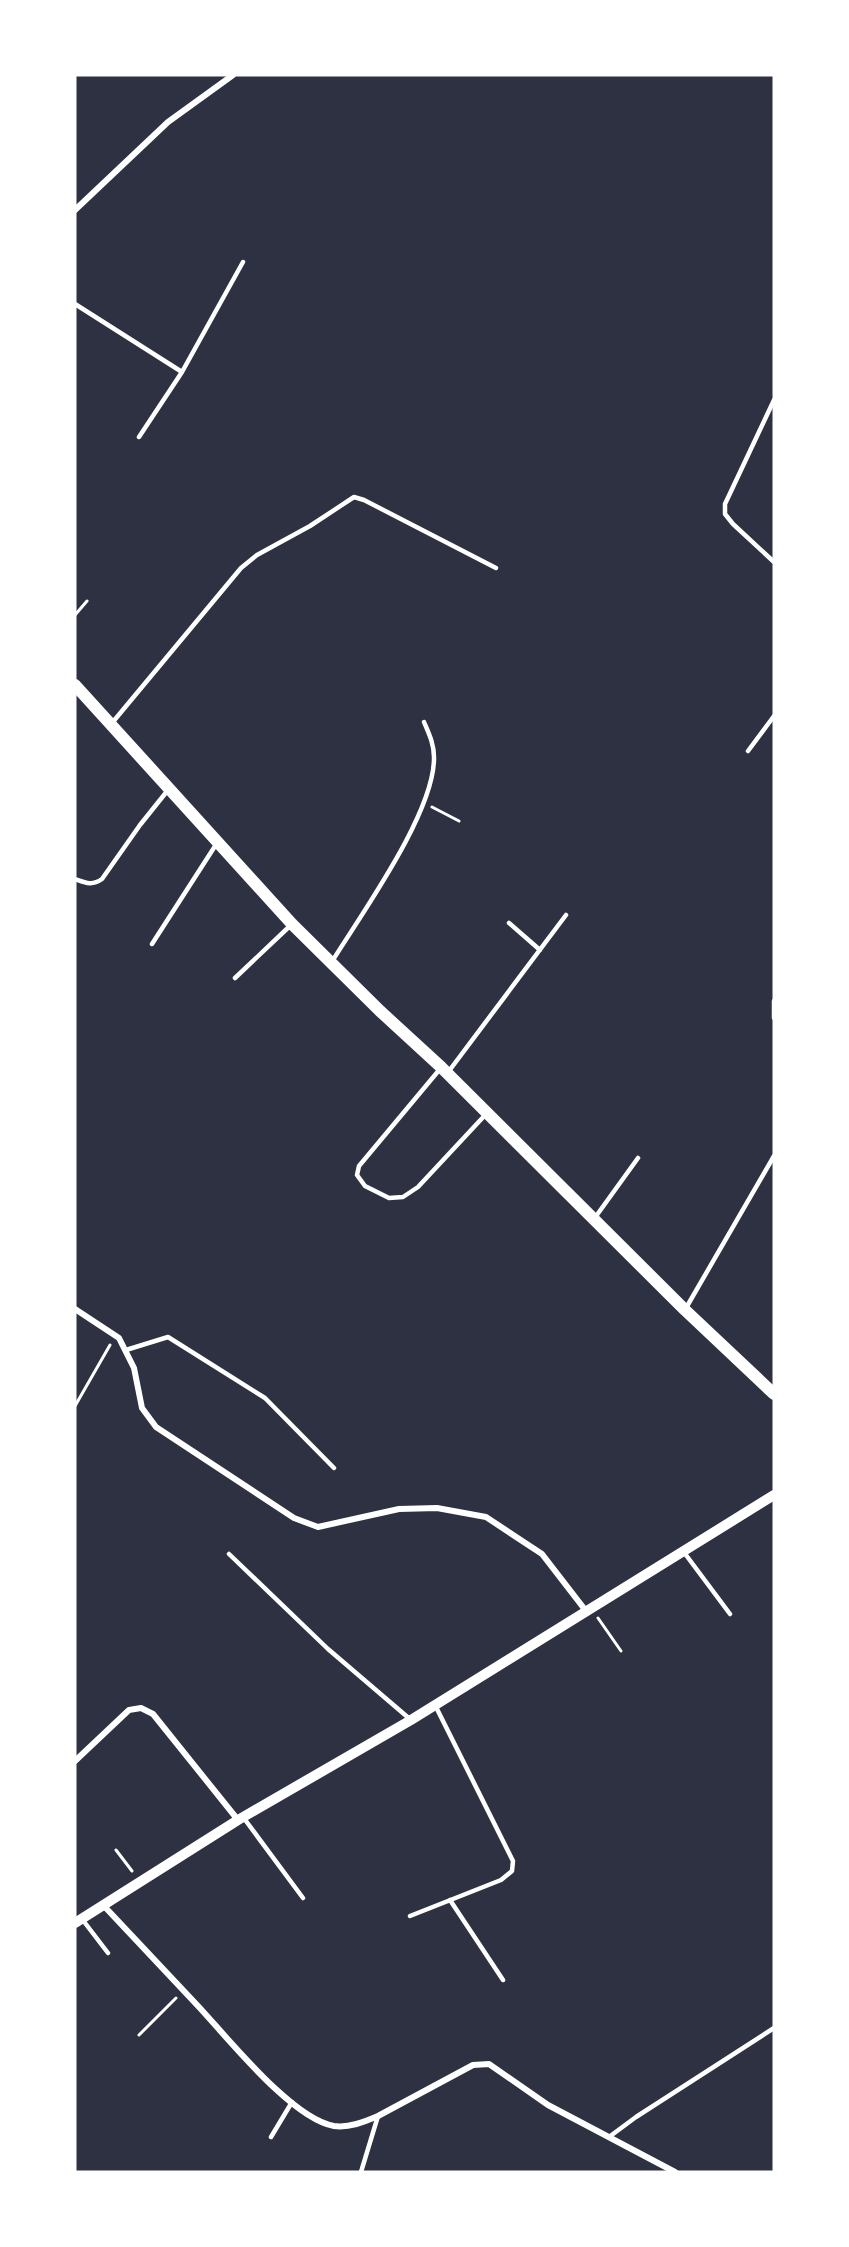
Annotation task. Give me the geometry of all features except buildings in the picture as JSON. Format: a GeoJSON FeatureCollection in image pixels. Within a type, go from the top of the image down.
{"type":"FeatureCollection","features":[{"type":"Feature","properties":{"kind":"main road"},"geometry":{"type":"LineString","coordinates":[[75,685],[292,924],[444,1070],[685,1310],[774,1394]]}},
{"type":"Feature","properties":{"kind":"street"},"geometry":{"type":"LineString","coordinates":[[75,210],[168,122],[233,75]]}},
{"type":"Feature","properties":{"kind":"street"},"geometry":{"type":"LineString","coordinates":[[75,1309],[119,1338],[134,1368],[142,1408],[156,1427],[294,1518],[318,1527],[399,1509],[437,1508],[486,1517],[542,1554],[589,1609]]}},
{"type":"Feature","properties":{"kind":"street"},"geometry":{"type":"LineString","coordinates":[[78,1921],[241,1818],[411,1720],[774,1495]]}},
{"type":"Feature","properties":{"kind":"street"},"geometry":{"type":"LineString","coordinates":[[75,1761],[129,1710],[141,1707],[153,1714],[241,1818]]}},
{"type":"Feature","properties":{"kind":"street"},"geometry":{"type":"LineString","coordinates":[[104,1906],[249,2065],[310,2116],[334,2126],[348,2126],[378,2116],[473,2065],[489,2064],[548,2105],[675,2172]]}},
{"type":"Feature","properties":{"kind":"lane"},"geometry":{"type":"LineString","coordinates":[[139,437],[182,372],[243,262]]}},
{"type":"Feature","properties":{"kind":"lane"},"geometry":{"type":"LineString","coordinates":[[75,304],[182,372]]}},
{"type":"Feature","properties":{"kind":"lane"},"geometry":{"type":"LineString","coordinates":[[774,400],[725,504],[725,514],[733,525],[774,562]]}},
{"type":"Feature","properties":{"kind":"lane"},"geometry":{"type":"LineString","coordinates":[[111,725],[241,568],[257,555],[310,526],[354,497],[496,568]]}},
{"type":"Feature","properties":{"kind":"lane"},"geometry":{"type":"LineString","coordinates":[[748,751],[774,716]]}},
{"type":"Feature","properties":{"kind":"lane"},"geometry":{"type":"LineString","coordinates":[[331,963],[396,859],[423,802],[431,780],[434,758],[432,741],[424,722]]}},
{"type":"Feature","properties":{"kind":"lane"},"geometry":{"type":"LineString","coordinates":[[75,879],[86,884],[95,884],[102,879],[168,790]]}},
{"type":"Feature","properties":{"kind":"lane"},"geometry":{"type":"LineString","coordinates":[[152,944],[217,843]]}},
{"type":"Feature","properties":{"kind":"lane"},"geometry":{"type":"LineString","coordinates":[[487,1113],[418,1186],[404,1197],[389,1198],[365,1186],[357,1175],[359,1166],[444,1070],[566,915]]}},
{"type":"Feature","properties":{"kind":"lane"},"geometry":{"type":"LineString","coordinates":[[508,923],[540,950]]}},
{"type":"Feature","properties":{"kind":"lane"},"geometry":{"type":"LineString","coordinates":[[235,978],[292,924]]}},
{"type":"Feature","properties":{"kind":"lane"},"geometry":{"type":"LineString","coordinates":[[774,1001],[774,1018]]}},
{"type":"Feature","properties":{"kind":"lane"},"geometry":{"type":"LineString","coordinates":[[685,1310],[774,1156]]}},
{"type":"Feature","properties":{"kind":"lane"},"geometry":{"type":"LineString","coordinates":[[593,1219],[638,1158]]}},
{"type":"Feature","properties":{"kind":"lane"},"geometry":{"type":"LineString","coordinates":[[126,1350],[168,1338],[265,1398],[334,1468]]}},
{"type":"Feature","properties":{"kind":"lane"},"geometry":{"type":"LineString","coordinates":[[683,1551],[730,1614]]}},
{"type":"Feature","properties":{"kind":"lane"},"geometry":{"type":"LineString","coordinates":[[229,1554],[328,1649],[411,1720]]}},
{"type":"Feature","properties":{"kind":"lane"},"geometry":{"type":"LineString","coordinates":[[410,1916],[501,1880],[512,1871],[513,1861],[435,1705]]}},
{"type":"Feature","properties":{"kind":"lane"},"geometry":{"type":"LineString","coordinates":[[241,1818],[303,1898]]}},
{"type":"Feature","properties":{"kind":"lane"},"geometry":{"type":"LineString","coordinates":[[450,1900],[503,1980]]}},
{"type":"Feature","properties":{"kind":"lane"},"geometry":{"type":"LineString","coordinates":[[78,1921],[108,1953]]}},
{"type":"Feature","properties":{"kind":"lane"},"geometry":{"type":"LineString","coordinates":[[609,2137],[636,2117],[774,2028]]}},
{"type":"Feature","properties":{"kind":"lane"},"geometry":{"type":"LineString","coordinates":[[271,2137],[292,2102]]}},
{"type":"Feature","properties":{"kind":"lane"},"geometry":{"type":"LineString","coordinates":[[361,2172],[378,2116]]}},
{"type":"Feature","properties":{"kind":"path"},"geometry":{"type":"LineString","coordinates":[[75,615],[87,601]]}},
{"type":"Feature","properties":{"kind":"path"},"geometry":{"type":"LineString","coordinates":[[423,802],[459,821]]}},
{"type":"Feature","properties":{"kind":"path"},"geometry":{"type":"LineString","coordinates":[[75,1406],[116,1336]]}},
{"type":"Feature","properties":{"kind":"path"},"geometry":{"type":"LineString","coordinates":[[589,1609],[621,1651]]}},
{"type":"Feature","properties":{"kind":"path"},"geometry":{"type":"LineString","coordinates":[[116,1850],[141,1882]]}},
{"type":"Feature","properties":{"kind":"path"},"geometry":{"type":"LineString","coordinates":[[139,2035],[183,1991]]}}]}
